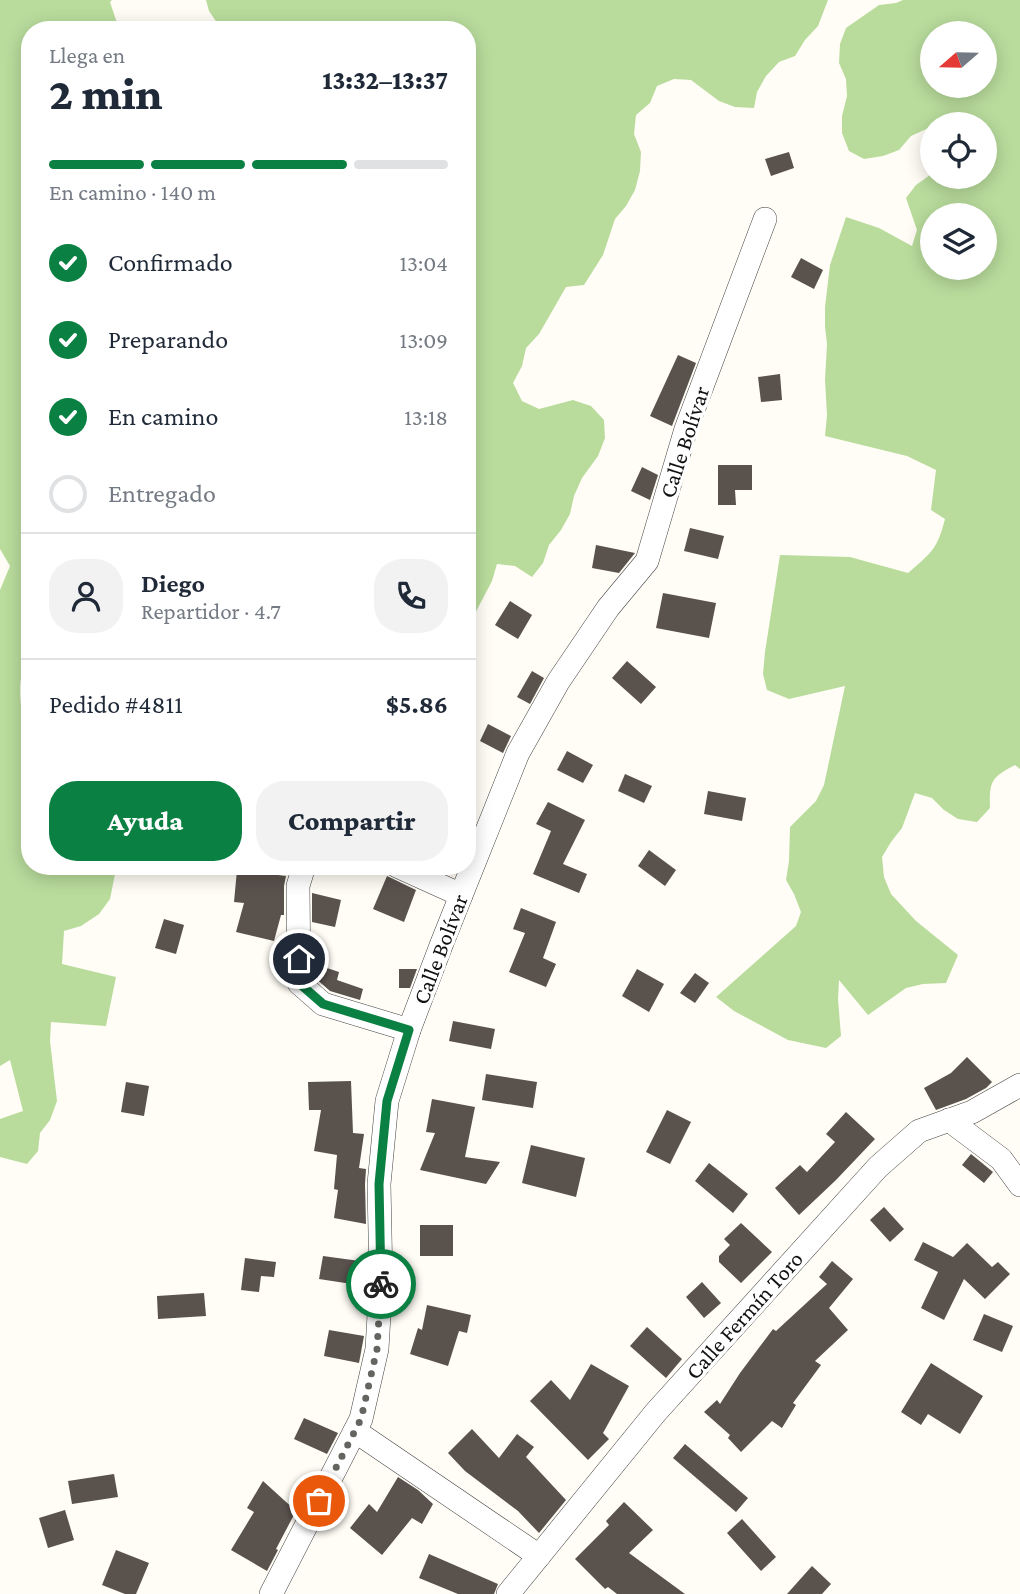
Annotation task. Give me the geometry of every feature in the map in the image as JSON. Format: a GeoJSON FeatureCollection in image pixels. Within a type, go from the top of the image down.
{"type":"FeatureCollection","features":[{"type":"Feature","properties":{"kind":"street","name":"Calle Bolívar"},"geometry":{"type":"LineString","coordinates":[[476,858],[518,753],[558,682],[608,608],[647,561],[686,429],[765,219]]}},
{"type":"Feature","properties":{"kind":"street"},"geometry":{"type":"LineString","coordinates":[[301,875],[298,886],[299,983],[323,1004],[409,1030]]}},
{"type":"Feature","properties":{"kind":"street"},"geometry":{"type":"LineString","coordinates":[[417,875],[461,895]]}},
{"type":"Feature","properties":{"kind":"street","name":"Calle Bolívar"},"geometry":{"type":"LineString","coordinates":[[271,1594],[361,1419],[377,1349],[381,1281],[379,1184],[387,1101],[409,1030],[469,875]]}},
{"type":"Feature","properties":{"kind":"street","name":"Calle Fermín Toro"},"geometry":{"type":"LineString","coordinates":[[508,1594],[656,1412],[878,1167],[919,1131],[972,1112],[1020,1085]]}},
{"type":"Feature","properties":{"kind":"street"},"geometry":{"type":"LineString","coordinates":[[949,1120],[1001,1159],[1020,1185]]}},
{"type":"Feature","properties":{"kind":"street"},"geometry":{"type":"LineString","coordinates":[[355,1431],[539,1556]]}},
{"type":"Feature","properties":{"kind":"green space"},"geometry":{"type":"Polygon","coordinates":[[[0,0],[112,0],[110,2],[117,21],[21,21],[21,875],[115,875],[110,899],[99,914],[81,926],[64,931],[62,964],[116,977],[106,1026],[51,1022],[50,1041],[57,1101],[50,1120],[40,1133],[38,1151],[27,1164],[0,1157],[0,1119],[23,1111],[10,1060],[0,1066],[0,590],[10,566],[0,549],[0,0]]]}},
{"type":"Feature","properties":{"kind":"green space"},"geometry":{"type":"Polygon","coordinates":[[[206,0],[828,0],[818,26],[795,56],[779,62],[766,76],[757,92],[754,108],[735,107],[719,101],[691,80],[674,79],[657,86],[650,103],[636,115],[634,134],[641,152],[635,190],[615,219],[603,255],[584,285],[566,287],[539,334],[526,348],[522,366],[513,383],[522,401],[539,409],[573,400],[591,406],[604,420],[605,438],[598,456],[582,478],[570,514],[549,545],[543,563],[532,577],[515,566],[497,564],[492,581],[476,612],[476,21],[216,21],[206,0]]]}},
{"type":"Feature","properties":{"kind":"green space"},"geometry":{"type":"Polygon","coordinates":[[[903,0],[1020,0],[1020,769],[1015,765],[993,781],[990,808],[977,822],[958,819],[932,798],[915,793],[902,828],[882,857],[884,877],[891,894],[916,921],[958,955],[946,983],[906,988],[868,1015],[839,980],[841,1036],[826,1048],[788,1040],[734,1011],[716,997],[796,926],[801,912],[786,880],[790,827],[816,801],[824,785],[845,686],[789,699],[767,690],[763,674],[765,652],[780,555],[850,557],[908,573],[932,550],[945,519],[931,510],[936,470],[907,456],[825,436],[825,307],[830,265],[846,217],[879,228],[912,246],[917,230],[906,198],[920,182],[920,189],[997,189],[997,112],[920,112],[920,132],[911,136],[899,150],[864,159],[849,151],[842,133],[842,116],[847,96],[846,79],[839,63],[840,44],[846,28],[879,5],[903,0]]]}},
{"type":"Feature","properties":{"kind":"building"},"geometry":{"type":"Polygon","coordinates":[[[789,152],[794,168],[771,176],[765,159],[789,152]]]}},
{"type":"Feature","properties":{"kind":"building"},"geometry":{"type":"Polygon","coordinates":[[[801,258],[823,270],[814,289],[791,277],[801,258]]]}},
{"type":"Feature","properties":{"kind":"building"},"geometry":{"type":"Polygon","coordinates":[[[678,355],[696,363],[672,426],[650,416],[678,355]]]}},
{"type":"Feature","properties":{"kind":"building"},"geometry":{"type":"Polygon","coordinates":[[[780,374],[782,400],[761,402],[758,377],[780,374]]]}},
{"type":"Feature","properties":{"kind":"building"},"geometry":{"type":"Polygon","coordinates":[[[718,465],[752,465],[752,490],[735,490],[736,505],[718,505],[718,465]]]}},
{"type":"Feature","properties":{"kind":"building"},"geometry":{"type":"Polygon","coordinates":[[[642,467],[658,475],[650,500],[631,491],[642,467]]]}},
{"type":"Feature","properties":{"kind":"building"},"geometry":{"type":"Polygon","coordinates":[[[690,528],[724,536],[718,559],[684,551],[690,528]]]}},
{"type":"Feature","properties":{"kind":"building"},"geometry":{"type":"Polygon","coordinates":[[[596,545],[635,553],[619,573],[592,568],[596,545]]]}},
{"type":"Feature","properties":{"kind":"building"},"geometry":{"type":"Polygon","coordinates":[[[663,593],[716,603],[709,638],[656,628],[663,593]]]}},
{"type":"Feature","properties":{"kind":"building"},"geometry":{"type":"Polygon","coordinates":[[[510,601],[532,615],[518,639],[495,625],[510,601]]]}},
{"type":"Feature","properties":{"kind":"building"},"geometry":{"type":"Polygon","coordinates":[[[627,661],[656,687],[641,704],[612,678],[627,661]]]}},
{"type":"Feature","properties":{"kind":"building"},"geometry":{"type":"Polygon","coordinates":[[[532,671],[544,678],[530,704],[517,697],[532,671]]]}},
{"type":"Feature","properties":{"kind":"building"},"geometry":{"type":"Polygon","coordinates":[[[488,724],[511,736],[503,753],[480,741],[488,724]]]}},
{"type":"Feature","properties":{"kind":"building"},"geometry":{"type":"Polygon","coordinates":[[[567,751],[593,765],[583,783],[557,770],[567,751]]]}},
{"type":"Feature","properties":{"kind":"building"},"geometry":{"type":"Polygon","coordinates":[[[625,774],[652,786],[644,803],[618,791],[625,774]]]}},
{"type":"Feature","properties":{"kind":"building"},"geometry":{"type":"Polygon","coordinates":[[[708,791],[746,798],[742,821],[704,814],[708,791]]]}},
{"type":"Feature","properties":{"kind":"building"},"geometry":{"type":"Polygon","coordinates":[[[548,802],[585,820],[563,864],[587,874],[579,893],[533,874],[551,831],[536,824],[548,802]]]}},
{"type":"Feature","properties":{"kind":"building"},"geometry":{"type":"Polygon","coordinates":[[[649,850],[676,870],[665,886],[638,866],[649,850]]]}},
{"type":"Feature","properties":{"kind":"building"},"geometry":{"type":"Polygon","coordinates":[[[237,875],[286,876],[284,915],[281,915],[274,941],[236,932],[244,903],[234,902],[237,875]]]}},
{"type":"Feature","properties":{"kind":"building"},"geometry":{"type":"Polygon","coordinates":[[[387,876],[416,890],[404,922],[373,909],[387,876]]]}},
{"type":"Feature","properties":{"kind":"building"},"geometry":{"type":"Polygon","coordinates":[[[312,893],[341,900],[335,927],[312,922],[312,893]]]}},
{"type":"Feature","properties":{"kind":"building"},"geometry":{"type":"Polygon","coordinates":[[[521,908],[556,922],[543,958],[556,964],[546,987],[509,972],[525,933],[513,929],[521,908]]]}},
{"type":"Feature","properties":{"kind":"building"},"geometry":{"type":"Polygon","coordinates":[[[164,919],[184,925],[176,954],[155,948],[164,919]]]}},
{"type":"Feature","properties":{"kind":"building"},"geometry":{"type":"Polygon","coordinates":[[[318,965],[339,972],[337,980],[363,989],[360,1000],[330,991],[314,977],[318,965]]]}},
{"type":"Feature","properties":{"kind":"building"},"geometry":{"type":"Polygon","coordinates":[[[399,969],[417,969],[410,988],[399,988],[399,969]]]}},
{"type":"Feature","properties":{"kind":"building"},"geometry":{"type":"Polygon","coordinates":[[[637,969],[664,984],[649,1012],[622,996],[637,969]]]}},
{"type":"Feature","properties":{"kind":"building"},"geometry":{"type":"Polygon","coordinates":[[[695,973],[709,983],[695,1003],[680,993],[695,973]]]}},
{"type":"Feature","properties":{"kind":"building"},"geometry":{"type":"Polygon","coordinates":[[[453,1021],[495,1029],[491,1049],[449,1041],[453,1021]]]}},
{"type":"Feature","properties":{"kind":"building"},"geometry":{"type":"Polygon","coordinates":[[[967,1057],[992,1082],[966,1099],[936,1110],[924,1088],[951,1073],[967,1057]]]}},
{"type":"Feature","properties":{"kind":"building"},"geometry":{"type":"Polygon","coordinates":[[[486,1074],[537,1082],[533,1108],[482,1100],[486,1074]]]}},
{"type":"Feature","properties":{"kind":"building"},"geometry":{"type":"Polygon","coordinates":[[[351,1081],[353,1133],[364,1134],[359,1168],[366,1169],[366,1224],[334,1218],[338,1190],[334,1189],[337,1155],[314,1151],[321,1110],[309,1110],[308,1082],[351,1081]]]}},
{"type":"Feature","properties":{"kind":"building"},"geometry":{"type":"Polygon","coordinates":[[[126,1082],[149,1086],[144,1116],[121,1112],[126,1082]]]}},
{"type":"Feature","properties":{"kind":"building"},"geometry":{"type":"Polygon","coordinates":[[[432,1099],[475,1107],[465,1157],[500,1162],[486,1184],[420,1170],[435,1133],[426,1132],[432,1099]]]}},
{"type":"Feature","properties":{"kind":"building"},"geometry":{"type":"Polygon","coordinates":[[[667,1110],[691,1122],[670,1164],[646,1152],[667,1110]]]}},
{"type":"Feature","properties":{"kind":"building"},"geometry":{"type":"Polygon","coordinates":[[[846,1112],[875,1139],[799,1215],[775,1188],[800,1165],[807,1172],[835,1142],[826,1134],[846,1112]]]}},
{"type":"Feature","properties":{"kind":"building"},"geometry":{"type":"Polygon","coordinates":[[[531,1145],[585,1158],[576,1197],[522,1183],[531,1145]]]}},
{"type":"Feature","properties":{"kind":"building"},"geometry":{"type":"Polygon","coordinates":[[[971,1154],[993,1172],[984,1183],[962,1165],[971,1154]]]}},
{"type":"Feature","properties":{"kind":"building"},"geometry":{"type":"Polygon","coordinates":[[[709,1163],[748,1194],[733,1213],[695,1181],[709,1163]]]}},
{"type":"Feature","properties":{"kind":"building"},"geometry":{"type":"Polygon","coordinates":[[[884,1207],[904,1229],[890,1242],[870,1220],[884,1207]]]}},
{"type":"Feature","properties":{"kind":"building"},"geometry":{"type":"Polygon","coordinates":[[[741,1223],[772,1252],[741,1283],[719,1262],[719,1256],[730,1245],[724,1239],[741,1223]]]}},
{"type":"Feature","properties":{"kind":"building"},"geometry":{"type":"Polygon","coordinates":[[[420,1225],[453,1225],[453,1256],[420,1256],[420,1225]]]}},
{"type":"Feature","properties":{"kind":"building"},"geometry":{"type":"Polygon","coordinates":[[[923,1242],[953,1257],[967,1243],[992,1267],[998,1262],[1010,1274],[985,1299],[964,1279],[944,1320],[921,1308],[938,1272],[914,1260],[923,1242]]]}},
{"type":"Feature","properties":{"kind":"building"},"geometry":{"type":"Polygon","coordinates":[[[323,1256],[367,1262],[365,1286],[319,1279],[323,1256]]]}},
{"type":"Feature","properties":{"kind":"building"},"geometry":{"type":"Polygon","coordinates":[[[245,1258],[276,1262],[274,1277],[261,1276],[259,1292],[241,1290],[245,1258]]]}},
{"type":"Feature","properties":{"kind":"building"},"geometry":{"type":"Polygon","coordinates":[[[832,1261],[853,1279],[829,1308],[848,1330],[815,1361],[821,1365],[793,1403],[796,1405],[782,1428],[772,1421],[741,1452],[728,1438],[730,1435],[704,1412],[717,1400],[720,1404],[773,1329],[776,1331],[827,1284],[819,1277],[832,1261]]]}},
{"type":"Feature","properties":{"kind":"building"},"geometry":{"type":"Polygon","coordinates":[[[702,1282],[721,1303],[704,1318],[686,1297],[702,1282]]]}},
{"type":"Feature","properties":{"kind":"building"},"geometry":{"type":"Polygon","coordinates":[[[204,1293],[206,1316],[158,1319],[157,1296],[204,1293]]]}},
{"type":"Feature","properties":{"kind":"building"},"geometry":{"type":"Polygon","coordinates":[[[427,1305],[471,1315],[467,1333],[459,1331],[448,1366],[410,1354],[418,1328],[422,1330],[427,1305]]]}},
{"type":"Feature","properties":{"kind":"building"},"geometry":{"type":"Polygon","coordinates":[[[984,1314],[1013,1326],[1002,1352],[973,1340],[984,1314]]]}},
{"type":"Feature","properties":{"kind":"building"},"geometry":{"type":"Polygon","coordinates":[[[647,1327],[682,1359],[666,1378],[630,1346],[647,1327]]]}},
{"type":"Feature","properties":{"kind":"building"},"geometry":{"type":"Polygon","coordinates":[[[329,1330],[364,1336],[359,1363],[324,1356],[329,1330]]]}},
{"type":"Feature","properties":{"kind":"building"},"geometry":{"type":"Polygon","coordinates":[[[931,1363],[983,1396],[960,1434],[928,1414],[921,1425],[901,1412],[931,1363]]]}},
{"type":"Feature","properties":{"kind":"building"},"geometry":{"type":"Polygon","coordinates":[[[591,1364],[629,1386],[603,1433],[609,1439],[588,1460],[530,1401],[551,1380],[570,1400],[591,1364]]]}},
{"type":"Feature","properties":{"kind":"building"},"geometry":{"type":"Polygon","coordinates":[[[304,1418],[338,1433],[327,1454],[294,1439],[304,1418]]]}},
{"type":"Feature","properties":{"kind":"building"},"geometry":{"type":"Polygon","coordinates":[[[472,1429],[499,1458],[517,1434],[534,1447],[526,1457],[566,1500],[539,1533],[518,1511],[465,1471],[448,1453],[472,1429]]]}},
{"type":"Feature","properties":{"kind":"building"},"geometry":{"type":"Polygon","coordinates":[[[685,1444],[748,1498],[736,1512],[673,1458],[685,1444]]]}},
{"type":"Feature","properties":{"kind":"building"},"geometry":{"type":"Polygon","coordinates":[[[114,1474],[118,1497],[72,1504],[68,1481],[114,1474]]]}},
{"type":"Feature","properties":{"kind":"building"},"geometry":{"type":"Polygon","coordinates":[[[398,1477],[433,1504],[422,1524],[412,1518],[382,1555],[350,1528],[369,1504],[377,1512],[398,1477]]]}},
{"type":"Feature","properties":{"kind":"building"},"geometry":{"type":"Polygon","coordinates":[[[263,1481],[296,1511],[267,1571],[231,1550],[254,1512],[247,1508],[263,1481]]]}},
{"type":"Feature","properties":{"kind":"building"},"geometry":{"type":"Polygon","coordinates":[[[624,1502],[653,1530],[629,1553],[685,1594],[617,1594],[608,1587],[605,1589],[575,1559],[609,1525],[606,1521],[624,1502]]]}},
{"type":"Feature","properties":{"kind":"building"},"geometry":{"type":"Polygon","coordinates":[[[65,1510],[74,1540],[48,1548],[39,1518],[65,1510]]]}},
{"type":"Feature","properties":{"kind":"building"},"geometry":{"type":"Polygon","coordinates":[[[742,1519],[776,1557],[761,1571],[727,1533],[742,1519]]]}},
{"type":"Feature","properties":{"kind":"building"},"geometry":{"type":"Polygon","coordinates":[[[116,1550],[149,1563],[136,1594],[125,1594],[102,1585],[116,1550]]]}},
{"type":"Feature","properties":{"kind":"building"},"geometry":{"type":"Polygon","coordinates":[[[429,1554],[498,1584],[494,1594],[458,1594],[419,1578],[429,1554]]]}},
{"type":"Feature","properties":{"kind":"building"},"geometry":{"type":"Polygon","coordinates":[[[812,1566],[831,1584],[822,1594],[787,1594],[812,1566]]]}},
{"type":"Feature","properties":{"kind":"way so far"},"geometry":{"type":"LineString","coordinates":[[319,1501],[361,1419],[377,1349],[381,1284]]}},
{"type":"Feature","properties":{"kind":"route"},"geometry":{"type":"LineString","coordinates":[[299,959],[299,983],[323,1004],[409,1030],[387,1101],[379,1184],[381,1284]]}}]}
